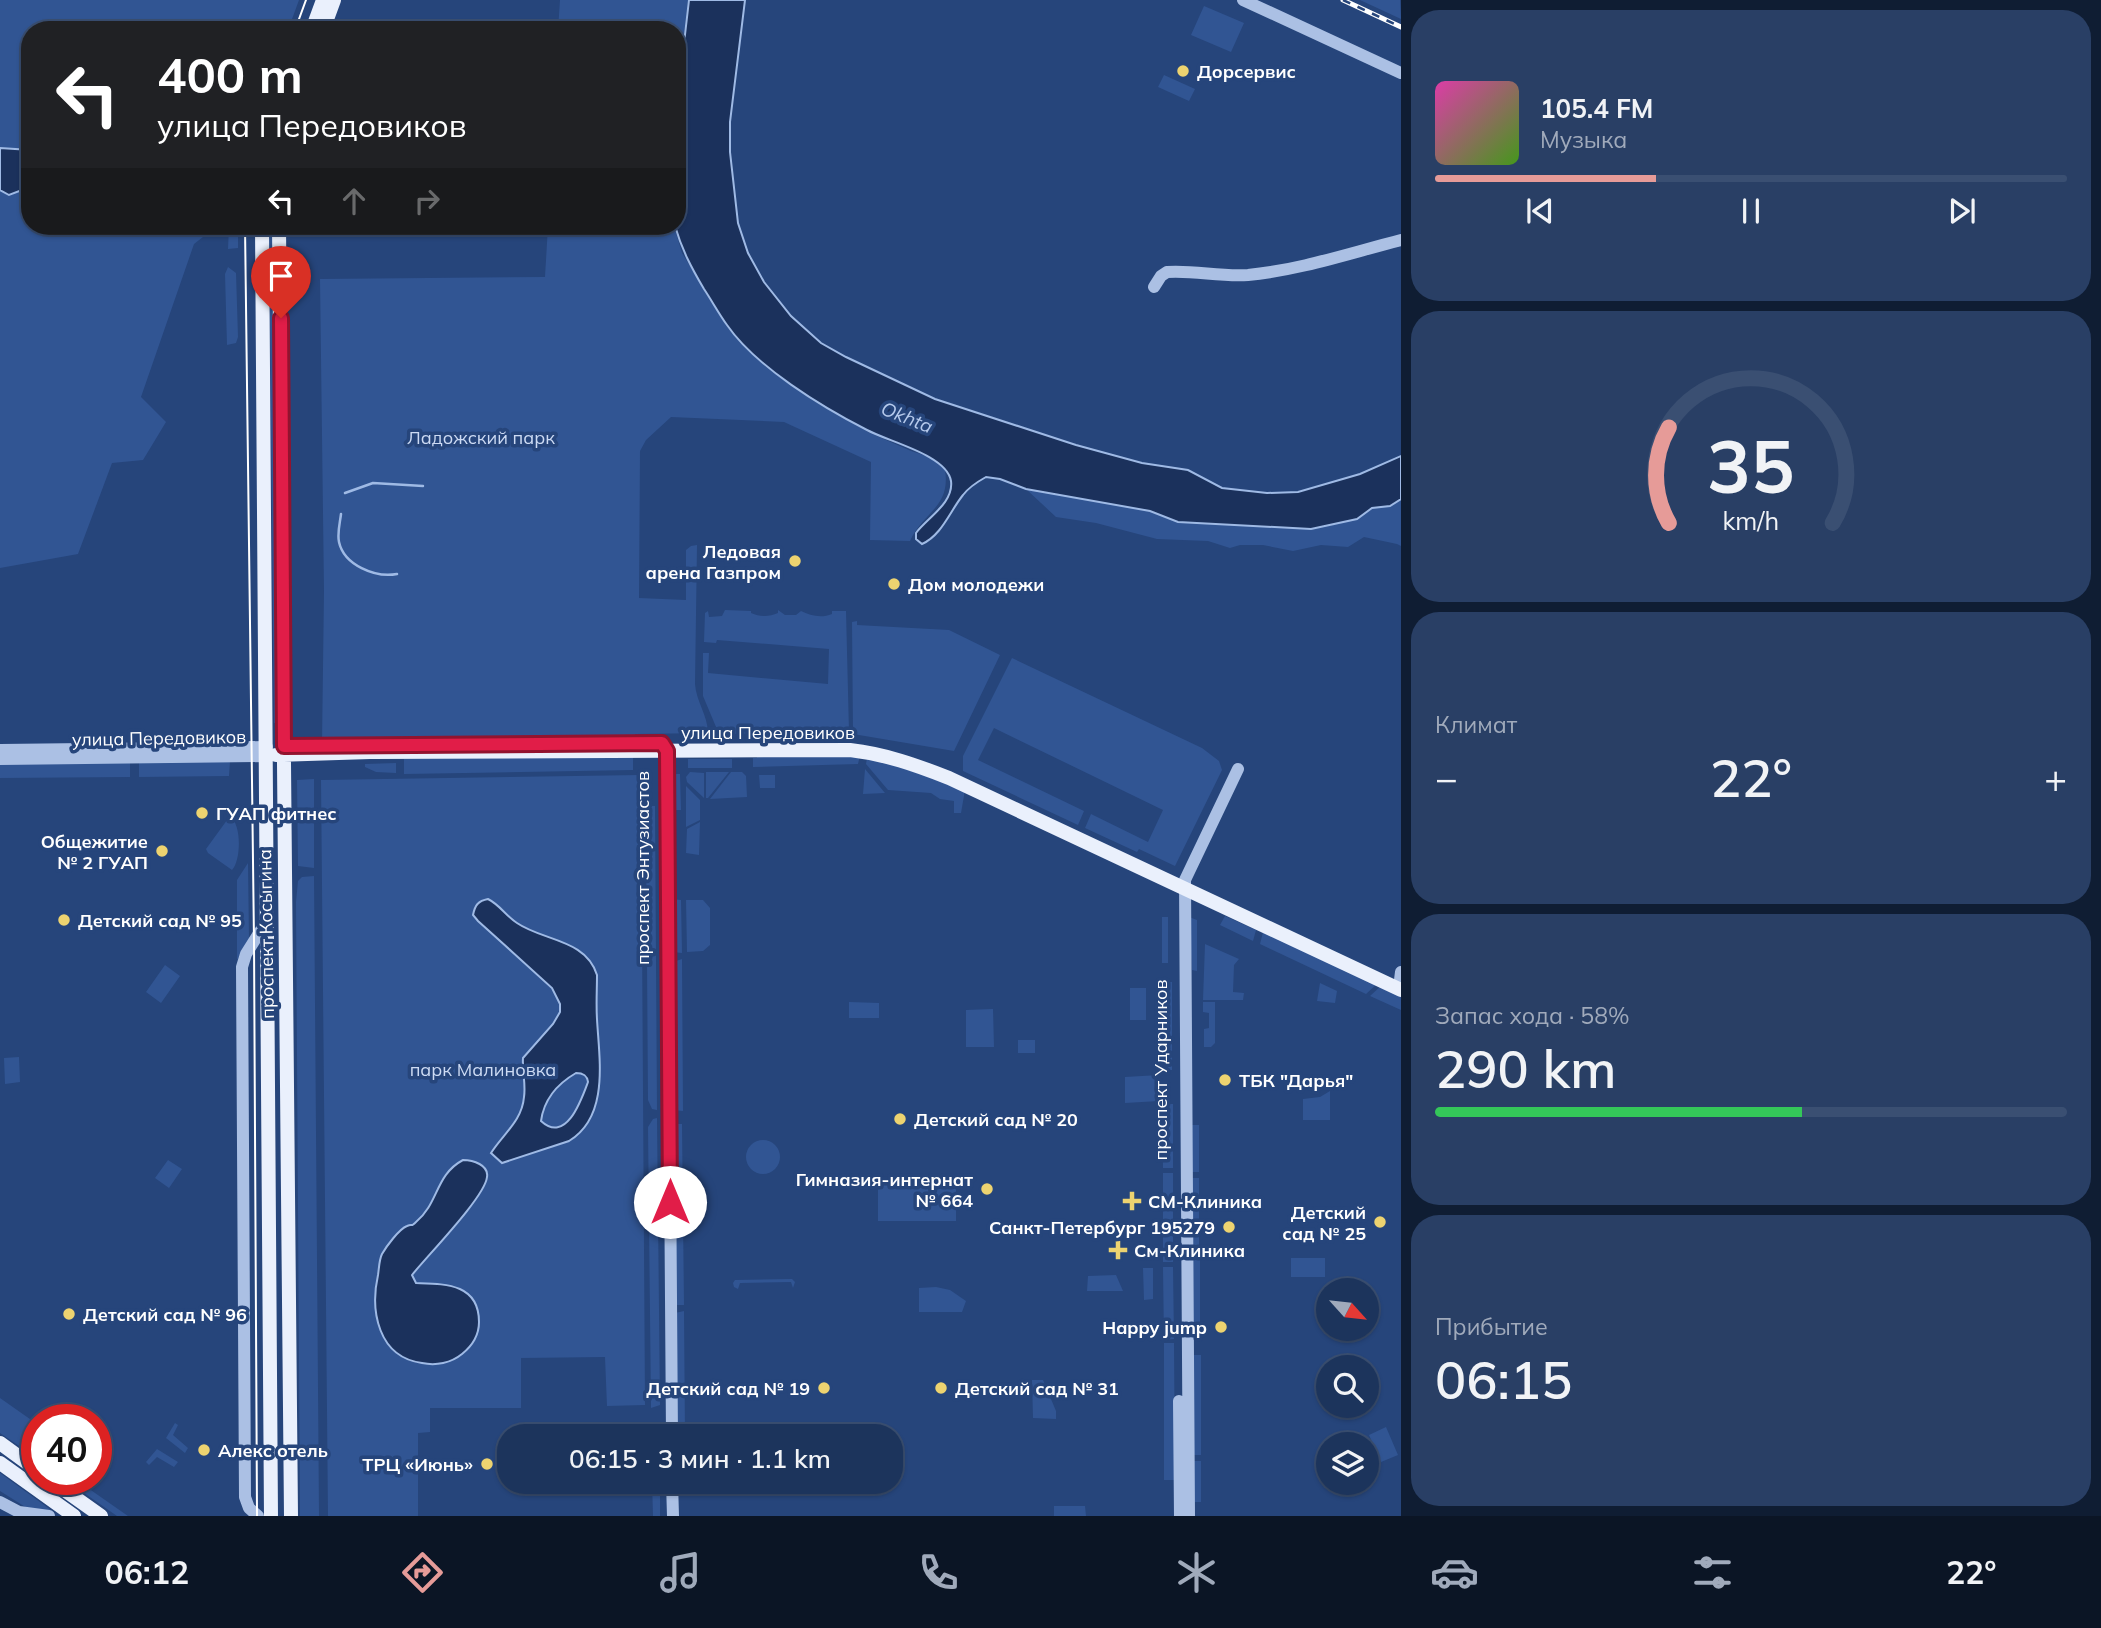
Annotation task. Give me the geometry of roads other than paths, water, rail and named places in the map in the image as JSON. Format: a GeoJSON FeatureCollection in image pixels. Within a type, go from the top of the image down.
{"type":"FeatureCollection","features":[{"type":"Feature","properties":{"kind":"main road"},"geometry":{"type":"LineString","coordinates":[[315,21],[323,0]]}},
{"type":"Feature","properties":{"kind":"main road"},"geometry":{"type":"LineString","coordinates":[[326,21],[334,0]]}},
{"type":"Feature","properties":{"kind":"main road","name":"проспект Косыгина"},"geometry":{"type":"LineString","coordinates":[[262,235],[269,918],[271,1516]]}},
{"type":"Feature","properties":{"kind":"main road","name":"проспект Косыгина"},"geometry":{"type":"LineString","coordinates":[[279,235],[291,1516]]}},
{"type":"Feature","properties":{"kind":"main road","name":"улица Передовиков"},"geometry":{"type":"LineString","coordinates":[[267,751],[662,748],[851,742],[898,750],[962,776],[1182,885],[1401,981]]}},
{"type":"Feature","properties":{"kind":"main road"},"geometry":{"type":"LineString","coordinates":[[0,1443],[21,1458]]}},
{"type":"Feature","properties":{"kind":"main road"},"geometry":{"type":"LineString","coordinates":[[0,1463],[74,1516]]}},
{"type":"Feature","properties":{"kind":"main road"},"geometry":{"type":"LineString","coordinates":[[72,1495],[101,1516]]}},
{"type":"Feature","properties":{"kind":"street"},"geometry":{"type":"LineString","coordinates":[[1243,0],[1401,72]]}},
{"type":"Feature","properties":{"kind":"street"},"geometry":{"type":"LineString","coordinates":[[1154,287],[1167,272],[1230,275],[1271,272],[1339,258],[1401,240]]}},
{"type":"Feature","properties":{"kind":"street","name":"проспект Энтузиастов"},"geometry":{"type":"LineString","coordinates":[[662,748],[664,1424]]}},
{"type":"Feature","properties":{"kind":"street","name":"проспект Энтузиастов"},"geometry":{"type":"LineString","coordinates":[[662,748],[672,1424]]}},
{"type":"Feature","properties":{"kind":"street","name":"улица Передовиков"},"geometry":{"type":"LineString","coordinates":[[0,750],[267,751]]}},
{"type":"Feature","properties":{"kind":"street","name":"улица Передовиков"},"geometry":{"type":"LineString","coordinates":[[0,759],[267,751]]}},
{"type":"Feature","properties":{"kind":"street","name":"проспект Ударников"},"geometry":{"type":"LineString","coordinates":[[1180,1516],[1182,885],[1238,769]]}},
{"type":"Feature","properties":{"kind":"street"},"geometry":{"type":"LineString","coordinates":[[258,1516],[249,1508],[245,1497],[242,967],[246,954],[269,918]]}},
{"type":"Feature","properties":{"kind":"street","name":"проспект Ударников"},"geometry":{"type":"LineString","coordinates":[[1182,1170],[1189,1516]]}},
{"type":"Feature","properties":{"kind":"street"},"geometry":{"type":"LineString","coordinates":[[665,1494],[665,1516]]}},
{"type":"Feature","properties":{"kind":"street"},"geometry":{"type":"LineString","coordinates":[[672,1494],[673,1516]]}},
{"type":"Feature","properties":{"kind":"street"},"geometry":{"type":"LineString","coordinates":[[0,1502],[19,1512],[49,1516]]}},
{"type":"Feature","properties":{"kind":"water","name":"Okhta"},"geometry":{"type":"Polygon","coordinates":[[[689,0],[745,0],[730,122],[730,152],[738,223],[748,253],[764,282],[791,316],[821,343],[935,399],[1076,445],[1142,463],[1188,470],[1222,488],[1267,493],[1298,492],[1360,474],[1401,456],[1401,499],[1390,506],[1372,508],[1357,519],[1311,529],[1178,522],[1150,511],[1026,489],[1000,479],[986,477],[965,492],[940,529],[922,544],[916,539],[916,533],[939,510],[951,489],[947,472],[916,450],[867,430],[830,410],[772,371],[739,341],[727,325],[699,281],[684,251],[678,235],[686,235],[686,26],[689,0]]]}},
{"type":"Feature","properties":{"kind":"water"},"geometry":{"type":"Polygon","coordinates":[[[0,148],[21,149],[21,190],[9,195],[0,190],[0,148]]]}},
{"type":"Feature","properties":{"kind":"water"},"geometry":{"type":"Polygon","coordinates":[[[485,900],[492,901],[527,929],[574,947],[584,954],[597,975],[600,1068],[596,1102],[591,1117],[582,1130],[569,1141],[502,1163],[491,1153],[520,1113],[525,1087],[523,1058],[553,1024],[560,1012],[560,1004],[552,988],[473,915],[478,904],[485,900]],[[576,1073],[552,1093],[545,1106],[541,1121],[550,1127],[565,1124],[577,1109],[588,1082],[586,1076],[576,1073]]]}},
{"type":"Feature","properties":{"kind":"water"},"geometry":{"type":"Polygon","coordinates":[[[463,1160],[476,1162],[486,1169],[484,1186],[466,1212],[412,1275],[416,1283],[448,1285],[466,1293],[477,1309],[478,1332],[466,1351],[453,1360],[422,1363],[395,1352],[380,1330],[375,1303],[380,1262],[393,1238],[404,1228],[413,1225],[423,1214],[447,1173],[463,1160]]]}},
{"type":"Feature","properties":{"kind":"waterway"},"geometry":{"type":"LineString","coordinates":[[345,493],[373,483],[423,486]]}},
{"type":"Feature","properties":{"kind":"waterway"},"geometry":{"type":"LineString","coordinates":[[341,514],[338,539],[347,557],[370,572],[397,574]]}},
{"type":"Feature","properties":{"kind":"tram line"},"geometry":{"type":"LineString","coordinates":[[298,21],[306,0]]}},
{"type":"Feature","properties":{"kind":"tram line"},"geometry":{"type":"LineString","coordinates":[[245,235],[254,940],[257,1516]]}},
{"type":"Feature","properties":{"kind":"railway"},"geometry":{"type":"LineString","coordinates":[[1343,0],[1401,27]]}},
{"type":"Feature","properties":{"kind":"place","name":"Дорсервис"},"geometry":{"type":"Point","coordinates":[1183,71]}},
{"type":"Feature","properties":{"kind":"place","name":"Ледовая арена Газпром"},"geometry":{"type":"Point","coordinates":[795,561]}},
{"type":"Feature","properties":{"kind":"place","name":"Дом молодежи"},"geometry":{"type":"Point","coordinates":[894,584]}},
{"type":"Feature","properties":{"kind":"place","name":"ГУАП фитнес"},"geometry":{"type":"Point","coordinates":[202,813]}},
{"type":"Feature","properties":{"kind":"place","name":"Общежитие № 2 ГУАП"},"geometry":{"type":"Point","coordinates":[162,851]}},
{"type":"Feature","properties":{"kind":"place","name":"Детский сад № 95"},"geometry":{"type":"Point","coordinates":[64,920]}},
{"type":"Feature","properties":{"kind":"place","name":"ТБК \"Дарья\""},"geometry":{"type":"Point","coordinates":[1225,1080]}},
{"type":"Feature","properties":{"kind":"place","name":"Детский сад № 20"},"geometry":{"type":"Point","coordinates":[900,1119]}},
{"type":"Feature","properties":{"kind":"place","name":"Гимназия-интернат № 664"},"geometry":{"type":"Point","coordinates":[987,1189]}},
{"type":"Feature","properties":{"kind":"place","name":"СМ-Клиника"},"geometry":{"type":"Point","coordinates":[1132,1201]}},
{"type":"Feature","properties":{"kind":"place","name":"Детский сад № 25"},"geometry":{"type":"Point","coordinates":[1380,1222]}},
{"type":"Feature","properties":{"kind":"place","name":"Санкт-Петербург 195279"},"geometry":{"type":"Point","coordinates":[1229,1227]}},
{"type":"Feature","properties":{"kind":"place","name":"См-Клиника"},"geometry":{"type":"Point","coordinates":[1118,1250]}},
{"type":"Feature","properties":{"kind":"place","name":"Детский сад № 96"},"geometry":{"type":"Point","coordinates":[69,1314]}},
{"type":"Feature","properties":{"kind":"place","name":"Happy jump"},"geometry":{"type":"Point","coordinates":[1221,1327]}},
{"type":"Feature","properties":{"kind":"place","name":"Детский сад № 19"},"geometry":{"type":"Point","coordinates":[824,1388]}},
{"type":"Feature","properties":{"kind":"place","name":"Детский сад № 31"},"geometry":{"type":"Point","coordinates":[941,1388]}},
{"type":"Feature","properties":{"kind":"place","name":"Алекс отель"},"geometry":{"type":"Point","coordinates":[204,1450]}},
{"type":"Feature","properties":{"kind":"place","name":"ТРЦ «Июнь»"},"geometry":{"type":"Point","coordinates":[487,1464]}},
{"type":"Feature","properties":{"kind":"park label","name":"Ладожский парк"},"geometry":{"type":"Point","coordinates":[481,437]}},
{"type":"Feature","properties":{"kind":"park label","name":"парк Малиновка"},"geometry":{"type":"Point","coordinates":[483,1069]}}]}
